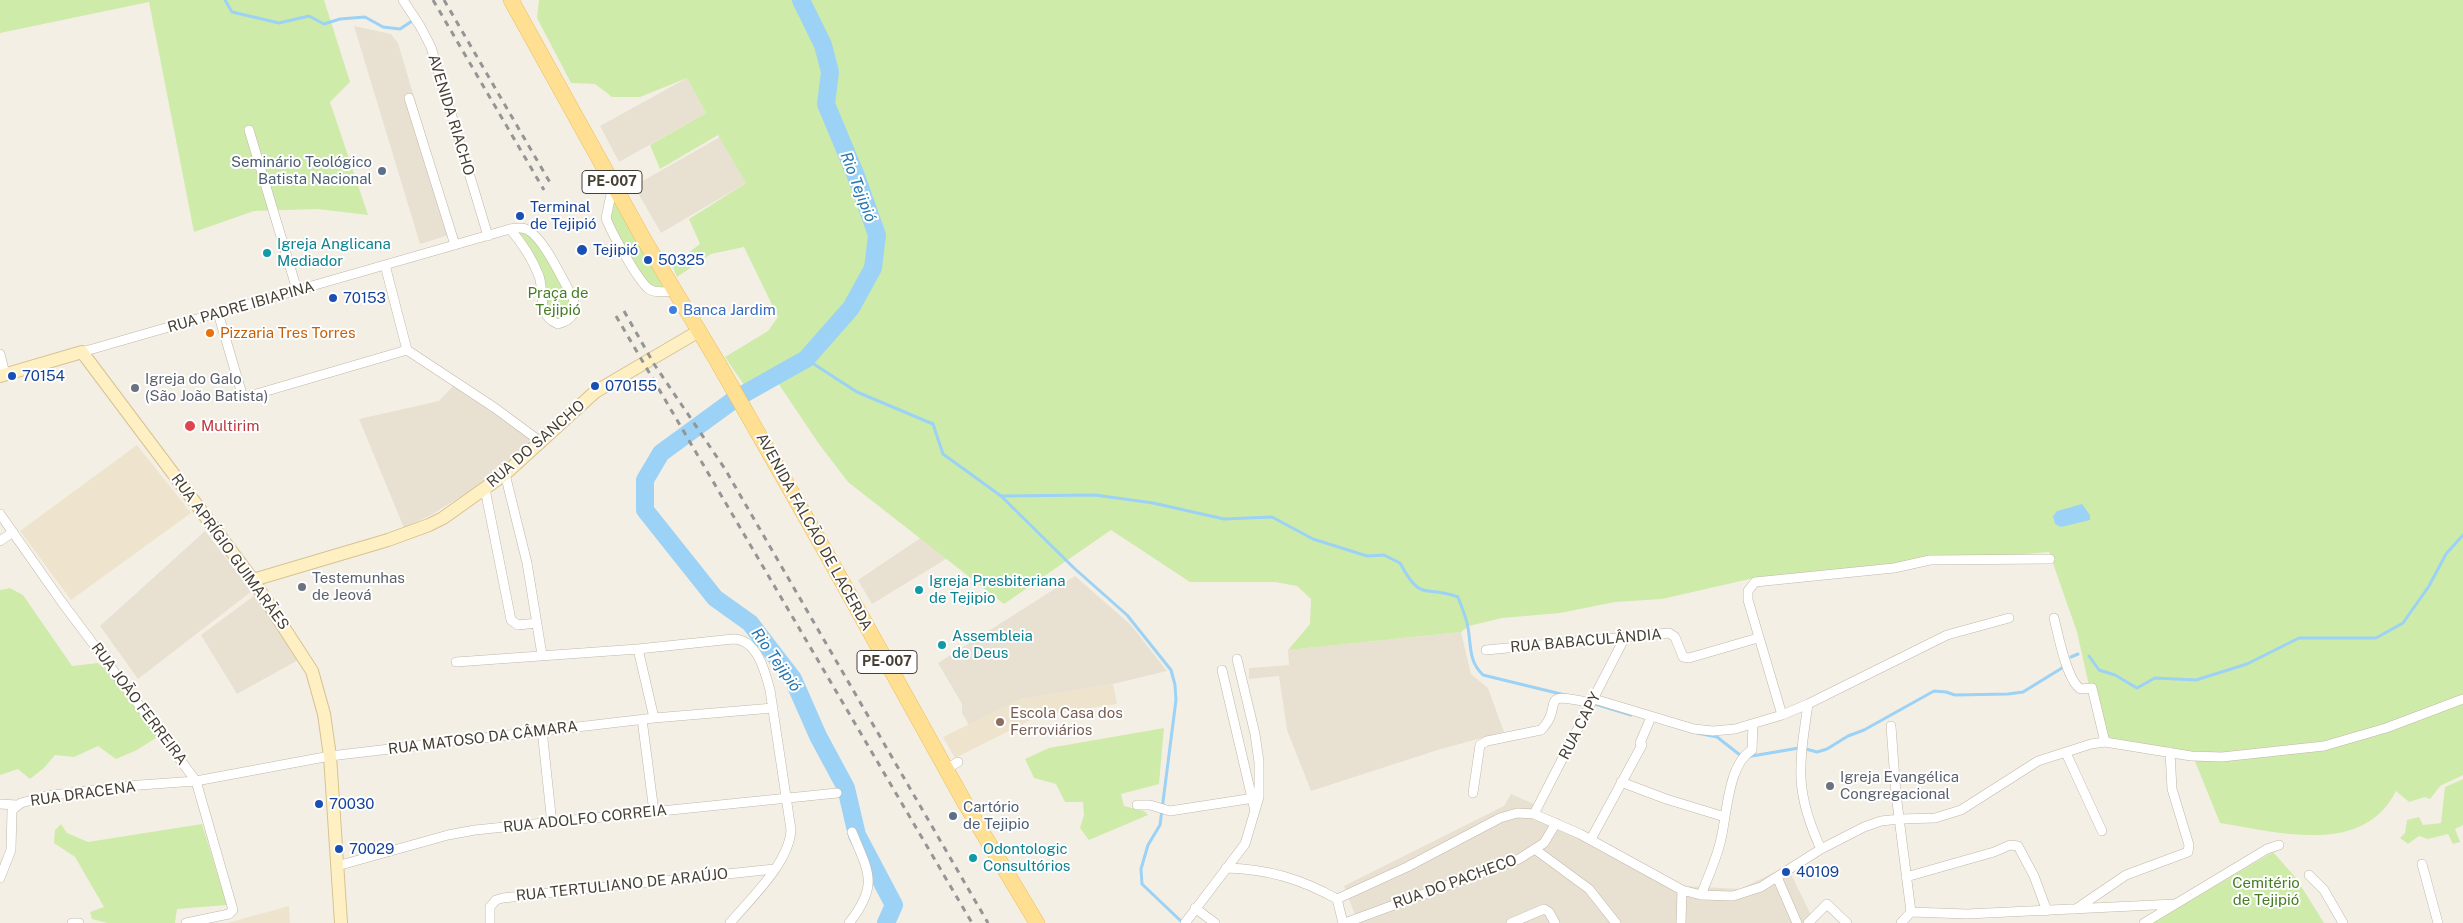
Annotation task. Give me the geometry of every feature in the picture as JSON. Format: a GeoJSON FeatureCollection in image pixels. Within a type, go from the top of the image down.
{"type":"FeatureCollection","features":[{"type":"Feature","properties":{"kind":"main road","name":"PE-007"},"geometry":{"type":"LineString","coordinates":[[511,0],[613,185],[699,331]]}},
{"type":"Feature","properties":{"kind":"main road","name":"AVENIDA FALCÃO DE LACERDA"},"geometry":{"type":"LineString","coordinates":[[699,331],[952,765],[1037,923]]}},
{"type":"Feature","properties":{"kind":"street","name":"AVENIDA RIACHO"},"geometry":{"type":"LineString","coordinates":[[403,0],[431,47],[488,236]]}},
{"type":"Feature","properties":{"kind":"street"},"geometry":{"type":"LineString","coordinates":[[410,98],[454,245]]}},
{"type":"Feature","properties":{"kind":"street"},"geometry":{"type":"LineString","coordinates":[[249,130],[297,290]]}},
{"type":"Feature","properties":{"kind":"street"},"geometry":{"type":"LineString","coordinates":[[613,185],[606,218],[631,263],[647,288],[657,292],[676,291]]}},
{"type":"Feature","properties":{"kind":"street"},"geometry":{"type":"LineString","coordinates":[[522,228],[533,234],[558,271],[573,298],[575,309],[574,315],[564,322],[558,324],[547,317],[542,302],[540,279],[534,264],[520,240],[510,229],[522,228]]}},
{"type":"Feature","properties":{"kind":"street","name":"RUA PADRE IBIAPINA"},"geometry":{"type":"LineString","coordinates":[[2,375],[510,229]]}},
{"type":"Feature","properties":{"kind":"street"},"geometry":{"type":"LineString","coordinates":[[385,266],[407,350],[495,408],[541,442]]}},
{"type":"Feature","properties":{"kind":"street"},"geometry":{"type":"LineString","coordinates":[[218,313],[242,394],[246,397],[407,350]]}},
{"type":"Feature","properties":{"kind":"street","name":"RUA DO SANCHO"},"geometry":{"type":"LineString","coordinates":[[253,580],[429,525],[505,474],[595,392],[699,331]]}},
{"type":"Feature","properties":{"kind":"street","name":"RUA APRÍGIO GUIMARÃES"},"geometry":{"type":"LineString","coordinates":[[82,352],[253,580],[312,671],[324,714],[330,756],[341,923]]}},
{"type":"Feature","properties":{"kind":"street"},"geometry":{"type":"LineString","coordinates":[[0,354],[2,375]]}},
{"type":"Feature","properties":{"kind":"street"},"geometry":{"type":"LineString","coordinates":[[505,474],[527,563],[542,655]]}},
{"type":"Feature","properties":{"kind":"street"},"geometry":{"type":"LineString","coordinates":[[485,489],[511,620],[518,625],[537,623]]}},
{"type":"Feature","properties":{"kind":"street","name":"RUA JOÃO FERREIRA"},"geometry":{"type":"LineString","coordinates":[[0,514],[61,601],[196,781],[233,910],[229,914],[186,923]]}},
{"type":"Feature","properties":{"kind":"street"},"geometry":{"type":"LineString","coordinates":[[0,541],[12,532]]}},
{"type":"Feature","properties":{"kind":"street"},"geometry":{"type":"LineString","coordinates":[[1782,715],[1758,638],[1748,591],[1756,582],[1894,568],[1930,560],[2050,559]]}},
{"type":"Feature","properties":{"kind":"street"},"geometry":{"type":"LineString","coordinates":[[1473,793],[1476,756],[1482,743],[1540,730],[1545,725],[1553,702],[1557,698],[1564,697],[1592,701],[1694,729],[1713,731],[1753,724],[1808,704],[1947,635],[2009,618]]}},
{"type":"Feature","properties":{"kind":"street"},"geometry":{"type":"LineString","coordinates":[[2054,618],[2061,648],[2075,685],[2081,689],[2092,688],[2105,742]]}},
{"type":"Feature","properties":{"kind":"street","name":"RUA BABACULÂNDIA"},"geometry":{"type":"LineString","coordinates":[[1486,650],[1672,634],[1685,658],[1758,638]]}},
{"type":"Feature","properties":{"kind":"street","name":"RUA CAPY"},"geometry":{"type":"LineString","coordinates":[[1534,814],[1625,637]]}},
{"type":"Feature","properties":{"kind":"street"},"geometry":{"type":"LineString","coordinates":[[456,662],[638,649],[733,639],[747,641],[757,656],[766,676],[773,708],[786,797],[790,840],[784,856],[730,923]]}},
{"type":"Feature","properties":{"kind":"street"},"geometry":{"type":"LineString","coordinates":[[638,649],[654,718]]}},
{"type":"Feature","properties":{"kind":"street"},"geometry":{"type":"LineString","coordinates":[[1187,921],[1245,844],[1255,812],[1259,762],[1255,734],[1237,658]]}},
{"type":"Feature","properties":{"kind":"street"},"geometry":{"type":"LineString","coordinates":[[1222,670],[1255,798]]}},
{"type":"Feature","properties":{"kind":"street"},"geometry":{"type":"LineString","coordinates":[[1337,899],[1407,867],[1500,818],[1518,813],[1534,814],[1591,839],[1682,890],[1701,895],[1733,896],[1746,893],[1777,877],[1864,826],[1881,821],[1900,819],[1922,820],[1950,815],[2038,761],[2105,742],[2170,752],[2222,756],[2324,746],[2386,728],[2463,699]]}},
{"type":"Feature","properties":{"kind":"street"},"geometry":{"type":"LineString","coordinates":[[1808,704],[1800,781],[1804,806],[1822,849]]}},
{"type":"Feature","properties":{"kind":"street","name":"RUA MATOSO DA CÂMARA"},"geometry":{"type":"LineString","coordinates":[[196,781],[330,756],[642,719],[773,708]]}},
{"type":"Feature","properties":{"kind":"street"},"geometry":{"type":"LineString","coordinates":[[642,719],[654,812]]}},
{"type":"Feature","properties":{"kind":"street"},"geometry":{"type":"LineString","coordinates":[[1591,839],[1642,745],[1640,743],[1648,722]]}},
{"type":"Feature","properties":{"kind":"street"},"geometry":{"type":"LineString","coordinates":[[1701,895],[1721,840],[1725,817],[1741,758],[1752,750],[1753,724]]}},
{"type":"Feature","properties":{"kind":"street"},"geometry":{"type":"LineString","coordinates":[[1891,726],[1896,794],[1911,912]]}},
{"type":"Feature","properties":{"kind":"street"},"geometry":{"type":"LineString","coordinates":[[542,730],[552,824]]}},
{"type":"Feature","properties":{"kind":"street"},"geometry":{"type":"LineString","coordinates":[[2076,909],[2126,875],[2188,852],[2189,846],[2172,788],[2170,752]]}},
{"type":"Feature","properties":{"kind":"street"},"geometry":{"type":"LineString","coordinates":[[2066,753],[2102,831]]}},
{"type":"Feature","properties":{"kind":"street","name":"RUA DRACENA"},"geometry":{"type":"LineString","coordinates":[[0,878],[8,862],[11,850],[12,810],[17,805],[29,800],[63,794],[126,786],[196,781]]}},
{"type":"Feature","properties":{"kind":"street"},"geometry":{"type":"LineString","coordinates":[[1621,782],[1666,799],[1725,817]]}},
{"type":"Feature","properties":{"kind":"street","name":"RUA ADOLFO CORREIA"},"geometry":{"type":"LineString","coordinates":[[336,866],[448,835],[475,830],[552,824],[786,797],[837,793]]}},
{"type":"Feature","properties":{"kind":"street"},"geometry":{"type":"LineString","coordinates":[[1137,805],[1154,806],[1165,810],[1255,798]]}},
{"type":"Feature","properties":{"kind":"street"},"geometry":{"type":"LineString","coordinates":[[0,804],[17,805]]}},
{"type":"Feature","properties":{"kind":"street"},"geometry":{"type":"LineString","coordinates":[[1556,823],[1544,844],[1536,850],[1590,889],[1616,923]]}},
{"type":"Feature","properties":{"kind":"street"},"geometry":{"type":"LineString","coordinates":[[849,923],[867,898],[869,884],[868,870],[852,832]]}},
{"type":"Feature","properties":{"kind":"street"},"geometry":{"type":"LineString","coordinates":[[1906,877],[1970,860],[2010,845],[2018,846],[2034,876],[2047,911]]}},
{"type":"Feature","properties":{"kind":"street"},"geometry":{"type":"LineString","coordinates":[[2144,923],[2267,849],[2279,845]]}},
{"type":"Feature","properties":{"kind":"street","name":"RUA DO PACHECO"},"geometry":{"type":"LineString","coordinates":[[1344,923],[1519,859],[1536,850]]}},
{"type":"Feature","properties":{"kind":"street"},"geometry":{"type":"LineString","coordinates":[[2422,864],[2438,923]]}},
{"type":"Feature","properties":{"kind":"street"},"geometry":{"type":"LineString","coordinates":[[1226,868],[1280,874],[1315,887],[1337,899],[1344,923]]}},
{"type":"Feature","properties":{"kind":"street","name":"RUA TERTULIANO DE ARAÚJO"},"geometry":{"type":"LineString","coordinates":[[490,923],[490,907],[496,900],[503,898],[774,869]]}},
{"type":"Feature","properties":{"kind":"street"},"geometry":{"type":"LineString","coordinates":[[2309,875],[2324,890],[2343,923]]}},
{"type":"Feature","properties":{"kind":"street"},"geometry":{"type":"LineString","coordinates":[[1777,877],[1797,923]]}},
{"type":"Feature","properties":{"kind":"street"},"geometry":{"type":"LineString","coordinates":[[1681,923],[1682,890]]}},
{"type":"Feature","properties":{"kind":"street"},"geometry":{"type":"LineString","coordinates":[[1808,923],[1827,904],[1847,923]]}},
{"type":"Feature","properties":{"kind":"street"},"geometry":{"type":"LineString","coordinates":[[1901,923],[1911,912],[1967,914],[2175,904]]}},
{"type":"Feature","properties":{"kind":"street"},"geometry":{"type":"LineString","coordinates":[[1195,908],[1215,923]]}},
{"type":"Feature","properties":{"kind":"street"},"geometry":{"type":"LineString","coordinates":[[1511,923],[1541,909],[1547,910],[1555,923]]}},
{"type":"Feature","properties":{"kind":"shaded area"},"geometry":{"type":"Polygon","coordinates":[[[354,26],[391,34],[398,43],[455,233],[420,244],[354,26]]]}},
{"type":"Feature","properties":{"kind":"shaded area"},"geometry":{"type":"Polygon","coordinates":[[[687,78],[706,113],[619,162],[600,126],[687,78]]]}},
{"type":"Feature","properties":{"kind":"shaded area"},"geometry":{"type":"Polygon","coordinates":[[[720,137],[746,183],[661,233],[634,186],[720,137]]]}},
{"type":"Feature","properties":{"kind":"shaded area"},"geometry":{"type":"Polygon","coordinates":[[[453,386],[533,440],[502,471],[431,515],[404,528],[359,419],[439,401],[453,386]]]}},
{"type":"Feature","properties":{"kind":"shaded area"},"geometry":{"type":"Polygon","coordinates":[[[137,445],[191,513],[71,600],[20,531],[137,445]]]}},
{"type":"Feature","properties":{"kind":"shaded area"},"geometry":{"type":"Polygon","coordinates":[[[205,531],[252,591],[138,679],[100,626],[205,531]]]}},
{"type":"Feature","properties":{"kind":"shaded area"},"geometry":{"type":"Polygon","coordinates":[[[928,533],[951,556],[872,604],[858,580],[928,533]]]}},
{"type":"Feature","properties":{"kind":"shaded area"},"geometry":{"type":"Polygon","coordinates":[[[1075,576],[1131,625],[1167,671],[1113,684],[1021,699],[969,725],[962,713],[962,704],[938,663],[1075,576]]]}},
{"type":"Feature","properties":{"kind":"shaded area"},"geometry":{"type":"Polygon","coordinates":[[[255,595],[300,659],[237,694],[201,635],[255,595]]]}},
{"type":"Feature","properties":{"kind":"shaded area"},"geometry":{"type":"Polygon","coordinates":[[[1461,632],[1471,674],[1488,688],[1504,732],[1441,749],[1311,791],[1287,730],[1279,676],[1249,679],[1249,668],[1289,665],[1288,650],[1461,632]]]}},
{"type":"Feature","properties":{"kind":"shaded area","name":"Escola Casa dos Ferroviários"},"geometry":{"type":"Polygon","coordinates":[[[1113,684],[1117,704],[1031,717],[1031,720],[955,758],[943,737],[1021,699],[1113,684]]]}},
{"type":"Feature","properties":{"kind":"shaded area"},"geometry":{"type":"Polygon","coordinates":[[[1511,794],[1534,804],[1530,812],[1580,834],[1685,886],[1740,889],[1787,866],[1815,923],[1358,923],[1344,886],[1504,806],[1511,794]]]}},
{"type":"Feature","properties":{"kind":"shaded area"},"geometry":{"type":"Polygon","coordinates":[[[289,906],[290,923],[227,923],[289,906]]]}},
{"type":"Feature","properties":{"kind":"green space"},"geometry":{"type":"Polygon","coordinates":[[[0,0],[324,0],[350,82],[330,102],[368,215],[317,209],[254,211],[194,232],[149,2],[0,33],[0,0]]]}},
{"type":"Feature","properties":{"kind":"green space"},"geometry":{"type":"Polygon","coordinates":[[[539,0],[2463,0],[2463,697],[2376,727],[2463,704],[2463,775],[2440,786],[2430,799],[2425,797],[2409,802],[2396,791],[2381,812],[2363,825],[2341,833],[2317,835],[2292,834],[2220,823],[2192,754],[2101,739],[2077,632],[2049,552],[1754,578],[1662,599],[1615,602],[1560,613],[1502,618],[1469,626],[1461,632],[1288,650],[1310,624],[1311,599],[1297,586],[1275,582],[1190,582],[1111,530],[1004,604],[848,482],[819,444],[776,380],[744,385],[725,357],[768,331],[778,317],[744,247],[711,254],[677,277],[672,265],[700,244],[689,219],[746,183],[718,135],[660,169],[650,145],[706,113],[687,78],[640,97],[612,97],[595,84],[571,83],[537,18],[539,0]]]}},
{"type":"Feature","properties":{"kind":"green space"},"geometry":{"type":"Polygon","coordinates":[[[614,194],[665,291],[654,290],[641,280],[607,218],[614,194]]]}},
{"type":"Feature","properties":{"kind":"green space","name":"Praça de Tejipió"},"geometry":{"type":"Polygon","coordinates":[[[512,228],[529,229],[574,298],[571,316],[551,321],[539,278],[512,228]]]}},
{"type":"Feature","properties":{"kind":"green space"},"geometry":{"type":"Polygon","coordinates":[[[10,588],[23,595],[72,666],[98,663],[114,678],[159,736],[137,750],[116,759],[98,746],[74,757],[55,755],[44,768],[30,779],[18,769],[0,775],[0,590],[10,588]]]}},
{"type":"Feature","properties":{"kind":"green space"},"geometry":{"type":"Polygon","coordinates":[[[1164,728],[1159,784],[1121,794],[1124,806],[1144,811],[1148,815],[1089,840],[1080,828],[1084,815],[1083,802],[1065,802],[1056,784],[1034,778],[1025,759],[1049,748],[1164,728]]]}},
{"type":"Feature","properties":{"kind":"green space"},"geometry":{"type":"Polygon","coordinates":[[[2463,779],[2463,825],[2455,829],[2460,842],[2453,844],[2448,834],[2428,839],[2419,836],[2408,844],[2400,838],[2405,833],[2407,820],[2419,817],[2423,825],[2441,823],[2445,787],[2463,779]]]}},
{"type":"Feature","properties":{"kind":"green space"},"geometry":{"type":"Polygon","coordinates":[[[61,824],[67,833],[88,842],[202,824],[227,905],[177,909],[175,923],[107,923],[92,919],[90,912],[104,907],[75,857],[54,843],[55,830],[61,824]]]}},
{"type":"Feature","properties":{"kind":"green space","name":"Cemitério de Tejipió"},"geometry":{"type":"Polygon","coordinates":[[[2273,852],[2296,878],[2324,923],[2152,923],[2273,852]]]}},
{"type":"Feature","properties":{"kind":"water"},"geometry":{"type":"Polygon","coordinates":[[[2082,504],[2090,515],[2090,520],[2061,527],[2055,524],[2053,516],[2057,511],[2082,504]]]}},
{"type":"Feature","properties":{"kind":"waterway"},"geometry":{"type":"LineString","coordinates":[[225,0],[232,12],[279,23],[309,16],[324,24],[340,19],[365,17],[383,27],[400,29],[412,21]]}},
{"type":"Feature","properties":{"kind":"waterway","name":"Rio Tejipió"},"geometry":{"type":"LineString","coordinates":[[801,0],[823,45],[830,72],[826,104],[856,176],[877,235],[873,268],[851,308],[806,359],[735,399],[661,453],[645,480],[645,510],[715,598],[750,623],[793,679],[818,736],[846,788],[857,835],[894,905],[886,923]]}},
{"type":"Feature","properties":{"kind":"waterway"},"geometry":{"type":"LineString","coordinates":[[806,359],[857,392],[933,424],[943,454],[1001,496],[1074,568],[1127,615],[1171,670],[1176,700],[1160,825],[1148,845],[1141,869],[1142,884],[1183,923]]}},
{"type":"Feature","properties":{"kind":"waterway"},"geometry":{"type":"LineString","coordinates":[[1002,496],[1095,495],[1153,503],[1224,519],[1272,517],[1313,539],[1367,556],[1384,555],[1400,563],[1407,576],[1419,588],[1458,597],[1467,623],[1472,657],[1483,675],[1565,695]]}},
{"type":"Feature","properties":{"kind":"waterway"},"geometry":{"type":"LineString","coordinates":[[2089,656],[2099,670],[2115,675],[2137,688],[2155,678],[2196,680],[2247,664],[2299,638],[2376,638],[2403,623],[2429,586],[2446,554],[2463,535]]}},
{"type":"Feature","properties":{"kind":"waterway"},"geometry":{"type":"LineString","coordinates":[[2071,657],[2078,654]]}},
{"type":"Feature","properties":{"kind":"waterway"},"geometry":{"type":"LineString","coordinates":[[1806,749],[1817,752],[1827,749],[1934,691],[1955,695],[2023,692],[2062,668]]}},
{"type":"Feature","properties":{"kind":"waterway"},"geometry":{"type":"LineString","coordinates":[[1595,704],[1631,715]]}},
{"type":"Feature","properties":{"kind":"waterway"},"geometry":{"type":"LineString","coordinates":[[1697,733],[1717,737],[1740,755],[1746,757],[1799,748]]}},
{"type":"Feature","properties":{"kind":"railway"},"geometry":{"type":"LineString","coordinates":[[433,0],[544,190]]}},
{"type":"Feature","properties":{"kind":"railway"},"geometry":{"type":"LineString","coordinates":[[444,0],[552,186]]}},
{"type":"Feature","properties":{"kind":"railway"},"geometry":{"type":"LineString","coordinates":[[624,311],[654,364],[725,469],[988,923]]}},
{"type":"Feature","properties":{"kind":"railway"},"geometry":{"type":"LineString","coordinates":[[616,316],[972,923]]}},
{"type":"Feature","properties":{"kind":"place","name":"Seminário Teológico Batista Nacional"},"geometry":{"type":"Point","coordinates":[382,171]}},
{"type":"Feature","properties":{"kind":"place","name":"Terminal de Tejipió"},"geometry":{"type":"Point","coordinates":[520,216]}},
{"type":"Feature","properties":{"kind":"place","name":"Tejipió"},"geometry":{"type":"Point","coordinates":[582,250]}},
{"type":"Feature","properties":{"kind":"place","name":"Igreja Anglicana Mediador"},"geometry":{"type":"Point","coordinates":[267,253]}},
{"type":"Feature","properties":{"kind":"place","name":"50325"},"geometry":{"type":"Point","coordinates":[648,260]}},
{"type":"Feature","properties":{"kind":"place","name":"70153"},"geometry":{"type":"Point","coordinates":[333,298]}},
{"type":"Feature","properties":{"kind":"place","name":"Banca Jardim"},"geometry":{"type":"Point","coordinates":[673,310]}},
{"type":"Feature","properties":{"kind":"place","name":"Pizzaria Tres Torres"},"geometry":{"type":"Point","coordinates":[210,333]}},
{"type":"Feature","properties":{"kind":"place","name":"70154"},"geometry":{"type":"Point","coordinates":[12,376]}},
{"type":"Feature","properties":{"kind":"place","name":"070155"},"geometry":{"type":"Point","coordinates":[595,386]}},
{"type":"Feature","properties":{"kind":"place","name":"Igreja do Galo (São João Batista)"},"geometry":{"type":"Point","coordinates":[135,388]}},
{"type":"Feature","properties":{"kind":"place","name":"Multirim"},"geometry":{"type":"Point","coordinates":[190,426]}},
{"type":"Feature","properties":{"kind":"place","name":"Testemunhas de Jeová"},"geometry":{"type":"Point","coordinates":[302,587]}},
{"type":"Feature","properties":{"kind":"place","name":"Igreja Presbiteriana de Tejipio"},"geometry":{"type":"Point","coordinates":[919,590]}},
{"type":"Feature","properties":{"kind":"place","name":"Assembleia de Deus"},"geometry":{"type":"Point","coordinates":[942,645]}},
{"type":"Feature","properties":{"kind":"place","name":"Escola Casa dos Ferroviários"},"geometry":{"type":"Point","coordinates":[1000,722]}},
{"type":"Feature","properties":{"kind":"place","name":"Igreja Evangélica Congregacional"},"geometry":{"type":"Point","coordinates":[1830,786]}},
{"type":"Feature","properties":{"kind":"place","name":"70030"},"geometry":{"type":"Point","coordinates":[319,804]}},
{"type":"Feature","properties":{"kind":"place","name":"Cartório de Tejipio"},"geometry":{"type":"Point","coordinates":[953,816]}},
{"type":"Feature","properties":{"kind":"place","name":"70029"},"geometry":{"type":"Point","coordinates":[339,849]}},
{"type":"Feature","properties":{"kind":"place","name":"Odontologic Consultórios"},"geometry":{"type":"Point","coordinates":[973,858]}},
{"type":"Feature","properties":{"kind":"place","name":"40109"},"geometry":{"type":"Point","coordinates":[1786,872]}}]}
